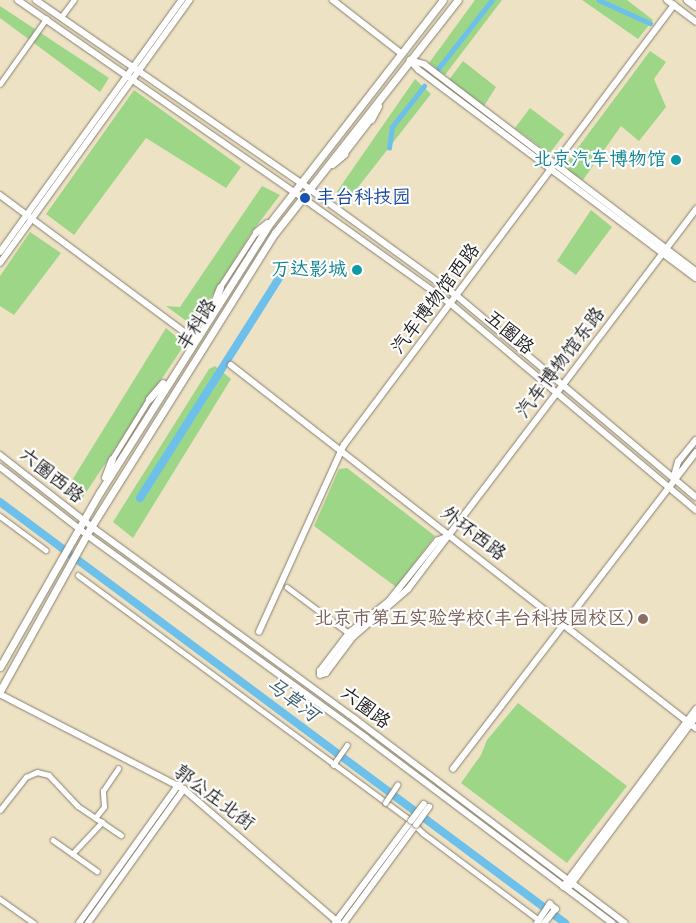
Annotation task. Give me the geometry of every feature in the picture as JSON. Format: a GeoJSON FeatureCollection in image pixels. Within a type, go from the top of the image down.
{"type":"FeatureCollection","features":[{"type":"Feature","properties":{"kind":"highway"},"geometry":{"type":"LineString","coordinates":[[688,0],[696,6]]}},
{"type":"Feature","properties":{"kind":"main road","name":"丰科路"},"geometry":{"type":"LineString","coordinates":[[0,667],[100,492],[174,372],[275,216],[443,0]]}},
{"type":"Feature","properties":{"kind":"main road","name":"丰科路"},"geometry":{"type":"LineString","coordinates":[[0,692],[91,527],[275,233],[458,0]]}},
{"type":"Feature","properties":{"kind":"main road"},"geometry":{"type":"LineString","coordinates":[[667,0],[696,22]]}},
{"type":"Feature","properties":{"kind":"main road"},"geometry":{"type":"LineString","coordinates":[[371,119],[382,97]]}},
{"type":"Feature","properties":{"kind":"main road"},"geometry":{"type":"LineString","coordinates":[[324,170],[344,154]]}},
{"type":"Feature","properties":{"kind":"main road","name":"五圈路"},"geometry":{"type":"LineString","coordinates":[[300,182],[457,296],[696,497]]}},
{"type":"Feature","properties":{"kind":"main road","name":"五圈路"},"geometry":{"type":"LineString","coordinates":[[293,191],[451,304],[696,510]]}},
{"type":"Feature","properties":{"kind":"main road"},"geometry":{"type":"LineString","coordinates":[[256,232],[275,216]]}},
{"type":"Feature","properties":{"kind":"main road"},"geometry":{"type":"LineString","coordinates":[[209,317],[220,287]]}},
{"type":"Feature","properties":{"kind":"main road"},"geometry":{"type":"LineString","coordinates":[[149,399],[174,372]]}},
{"type":"Feature","properties":{"kind":"main road","name":"六圈西路"},"geometry":{"type":"LineString","coordinates":[[0,455],[83,520]]}},
{"type":"Feature","properties":{"kind":"main road"},"geometry":{"type":"LineString","coordinates":[[100,492],[112,459]]}},
{"type":"Feature","properties":{"kind":"main road","name":"六圈西路"},"geometry":{"type":"LineString","coordinates":[[0,467],[79,528]]}},
{"type":"Feature","properties":{"kind":"main road","name":"六圈路"},"geometry":{"type":"LineString","coordinates":[[83,520],[625,923]]}},
{"type":"Feature","properties":{"kind":"main road","name":"六圈路"},"geometry":{"type":"LineString","coordinates":[[79,528],[366,738],[612,923]]}},
{"type":"Feature","properties":{"kind":"main road"},"geometry":{"type":"LineString","coordinates":[[79,923],[181,787]]}},
{"type":"Feature","properties":{"kind":"main road"},"geometry":{"type":"LineString","coordinates":[[88,923],[181,787]]}},
{"type":"Feature","properties":{"kind":"street"},"geometry":{"type":"LineString","coordinates":[[18,0],[293,191]]}},
{"type":"Feature","properties":{"kind":"street"},"geometry":{"type":"LineString","coordinates":[[36,0],[300,182]]}},
{"type":"Feature","properties":{"kind":"street"},"geometry":{"type":"LineString","coordinates":[[62,18],[74,0]]}},
{"type":"Feature","properties":{"kind":"street"},"geometry":{"type":"LineString","coordinates":[[136,68],[182,0]]}},
{"type":"Feature","properties":{"kind":"street"},"geometry":{"type":"LineString","coordinates":[[0,252],[136,68],[190,0]]}},
{"type":"Feature","properties":{"kind":"street"},"geometry":{"type":"LineString","coordinates":[[333,0],[401,53]]}},
{"type":"Feature","properties":{"kind":"street","name":"汽车博物馆西路"},"geometry":{"type":"LineString","coordinates":[[259,632],[341,452],[674,5]]}},
{"type":"Feature","properties":{"kind":"street"},"geometry":{"type":"LineString","coordinates":[[0,84],[46,19]]}},
{"type":"Feature","properties":{"kind":"street"},"geometry":{"type":"LineString","coordinates":[[410,60],[418,70],[554,167],[665,251],[696,278]]}},
{"type":"Feature","properties":{"kind":"street"},"geometry":{"type":"LineString","coordinates":[[0,263],[130,76]]}},
{"type":"Feature","properties":{"kind":"street"},"geometry":{"type":"LineString","coordinates":[[344,154],[371,119]]}},
{"type":"Feature","properties":{"kind":"street"},"geometry":{"type":"LineString","coordinates":[[0,195],[195,340]]}},
{"type":"Feature","properties":{"kind":"street","name":"汽车博物馆东路"},"geometry":{"type":"LineString","coordinates":[[351,635],[389,601],[437,541],[450,535],[696,209]]}},
{"type":"Feature","properties":{"kind":"street","name":"丰科路"},"geometry":{"type":"LineString","coordinates":[[220,287],[256,232]]}},
{"type":"Feature","properties":{"kind":"street"},"geometry":{"type":"LineString","coordinates":[[665,251],[696,271]]}},
{"type":"Feature","properties":{"kind":"street","name":"外环西路"},"geometry":{"type":"LineString","coordinates":[[231,365],[564,623],[691,725]]}},
{"type":"Feature","properties":{"kind":"street"},"geometry":{"type":"LineString","coordinates":[[112,459],[149,399]]}},
{"type":"Feature","properties":{"kind":"street"},"geometry":{"type":"LineString","coordinates":[[674,478],[678,462],[696,440]]}},
{"type":"Feature","properties":{"kind":"street"},"geometry":{"type":"LineString","coordinates":[[453,769],[674,478],[696,452]]}},
{"type":"Feature","properties":{"kind":"street"},"geometry":{"type":"LineString","coordinates":[[0,516],[46,550]]}},
{"type":"Feature","properties":{"kind":"street"},"geometry":{"type":"LineString","coordinates":[[78,575],[384,803],[409,819],[423,833],[540,922]]}},
{"type":"Feature","properties":{"kind":"street"},"geometry":{"type":"LineString","coordinates":[[287,587],[351,635]]}},
{"type":"Feature","properties":{"kind":"street"},"geometry":{"type":"LineString","coordinates":[[351,635],[326,673],[320,675],[320,671],[351,635]]}},
{"type":"Feature","properties":{"kind":"street","name":"郭公庄北街"},"geometry":{"type":"LineString","coordinates":[[0,692],[181,787],[337,922]]}},
{"type":"Feature","properties":{"kind":"street"},"geometry":{"type":"LineString","coordinates":[[691,725],[696,709]]}},
{"type":"Feature","properties":{"kind":"street"},"geometry":{"type":"LineString","coordinates":[[565,888],[696,717]]}},
{"type":"Feature","properties":{"kind":"street"},"geometry":{"type":"LineString","coordinates":[[333,764],[347,745]]}},
{"type":"Feature","properties":{"kind":"street"},"geometry":{"type":"LineString","coordinates":[[96,818],[104,807],[103,791],[118,769]]}},
{"type":"Feature","properties":{"kind":"street"},"geometry":{"type":"LineString","coordinates":[[0,810],[26,777],[37,772],[49,775],[60,783],[78,806],[121,835]]}},
{"type":"Feature","properties":{"kind":"street"},"geometry":{"type":"LineString","coordinates":[[384,803],[397,785]]}},
{"type":"Feature","properties":{"kind":"street"},"geometry":{"type":"LineString","coordinates":[[337,922],[427,806]]}},
{"type":"Feature","properties":{"kind":"street"},"geometry":{"type":"LineString","coordinates":[[72,854],[102,822]]}},
{"type":"Feature","properties":{"kind":"street"},"geometry":{"type":"LineString","coordinates":[[344,923],[413,823]]}},
{"type":"Feature","properties":{"kind":"street"},"geometry":{"type":"LineString","coordinates":[[53,840],[97,871]]}},
{"type":"Feature","properties":{"kind":"street"},"geometry":{"type":"LineString","coordinates":[[0,899],[34,923]]}},
{"type":"Feature","properties":{"kind":"green space"},"geometry":{"type":"Polygon","coordinates":[[[475,0],[502,0],[445,75],[429,63],[475,0]]]}},
{"type":"Feature","properties":{"kind":"green space"},"geometry":{"type":"Polygon","coordinates":[[[582,0],[627,0],[653,20],[638,39],[582,0]]]}},
{"type":"Feature","properties":{"kind":"green space"},"geometry":{"type":"Polygon","coordinates":[[[0,6],[109,78],[100,92],[0,18],[0,6]]]}},
{"type":"Feature","properties":{"kind":"green space"},"geometry":{"type":"Polygon","coordinates":[[[650,51],[666,62],[654,79],[666,107],[639,141],[621,126],[583,180],[568,171],[568,161],[650,51]]]}},
{"type":"Feature","properties":{"kind":"green space"},"geometry":{"type":"Polygon","coordinates":[[[463,61],[496,87],[484,106],[448,81],[463,61]]]}},
{"type":"Feature","properties":{"kind":"green space"},"geometry":{"type":"Polygon","coordinates":[[[415,79],[431,94],[348,200],[336,193],[415,79]]]}},
{"type":"Feature","properties":{"kind":"green space"},"geometry":{"type":"Polygon","coordinates":[[[134,90],[241,167],[226,188],[146,138],[74,235],[46,214],[134,90]]]}},
{"type":"Feature","properties":{"kind":"green space"},"geometry":{"type":"Polygon","coordinates":[[[530,108],[564,134],[549,154],[515,128],[530,108]]]}},
{"type":"Feature","properties":{"kind":"green space"},"geometry":{"type":"Polygon","coordinates":[[[262,186],[280,195],[252,232],[193,326],[166,306],[180,307],[262,186]]]}},
{"type":"Feature","properties":{"kind":"green space"},"geometry":{"type":"Polygon","coordinates":[[[591,210],[612,227],[576,275],[557,261],[591,210]]]}},
{"type":"Feature","properties":{"kind":"green space"},"geometry":{"type":"Polygon","coordinates":[[[30,232],[61,253],[14,315],[0,306],[0,276],[30,232]]]}},
{"type":"Feature","properties":{"kind":"green space"},"geometry":{"type":"Polygon","coordinates":[[[166,328],[185,344],[81,500],[66,490],[166,328]]]}},
{"type":"Feature","properties":{"kind":"green space"},"geometry":{"type":"Polygon","coordinates":[[[215,366],[231,379],[133,538],[113,522],[209,369],[215,366]]]}},
{"type":"Feature","properties":{"kind":"green space"},"geometry":{"type":"Polygon","coordinates":[[[347,468],[435,536],[396,587],[314,526],[339,469],[347,468]]]}},
{"type":"Feature","properties":{"kind":"green space"},"geometry":{"type":"Polygon","coordinates":[[[518,703],[627,786],[567,863],[461,783],[481,755],[487,740],[518,703]]]}},
{"type":"Feature","properties":{"kind":"waterway"},"geometry":{"type":"LineString","coordinates":[[438,69],[492,0]]}},
{"type":"Feature","properties":{"kind":"waterway"},"geometry":{"type":"LineString","coordinates":[[599,0],[650,23]]}},
{"type":"Feature","properties":{"kind":"waterway"},"geometry":{"type":"LineString","coordinates":[[389,148],[392,127],[424,86]]}},
{"type":"Feature","properties":{"kind":"waterway"},"geometry":{"type":"LineString","coordinates":[[140,498],[281,275]]}},
{"type":"Feature","properties":{"kind":"waterway","name":"马草河"},"geometry":{"type":"LineString","coordinates":[[0,502],[565,923]]}},
{"type":"Feature","properties":{"kind":"place","name":"北京汽车博物馆"},"geometry":{"type":"Point","coordinates":[676,160]}},
{"type":"Feature","properties":{"kind":"place","name":"丰台科技园"},"geometry":{"type":"Point","coordinates":[305,198]}},
{"type":"Feature","properties":{"kind":"place","name":"万达影城"},"geometry":{"type":"Point","coordinates":[357,270]}},
{"type":"Feature","properties":{"kind":"place","name":"北京市第五实验学校(丰台科技园校区)"},"geometry":{"type":"Point","coordinates":[643,619]}}]}
